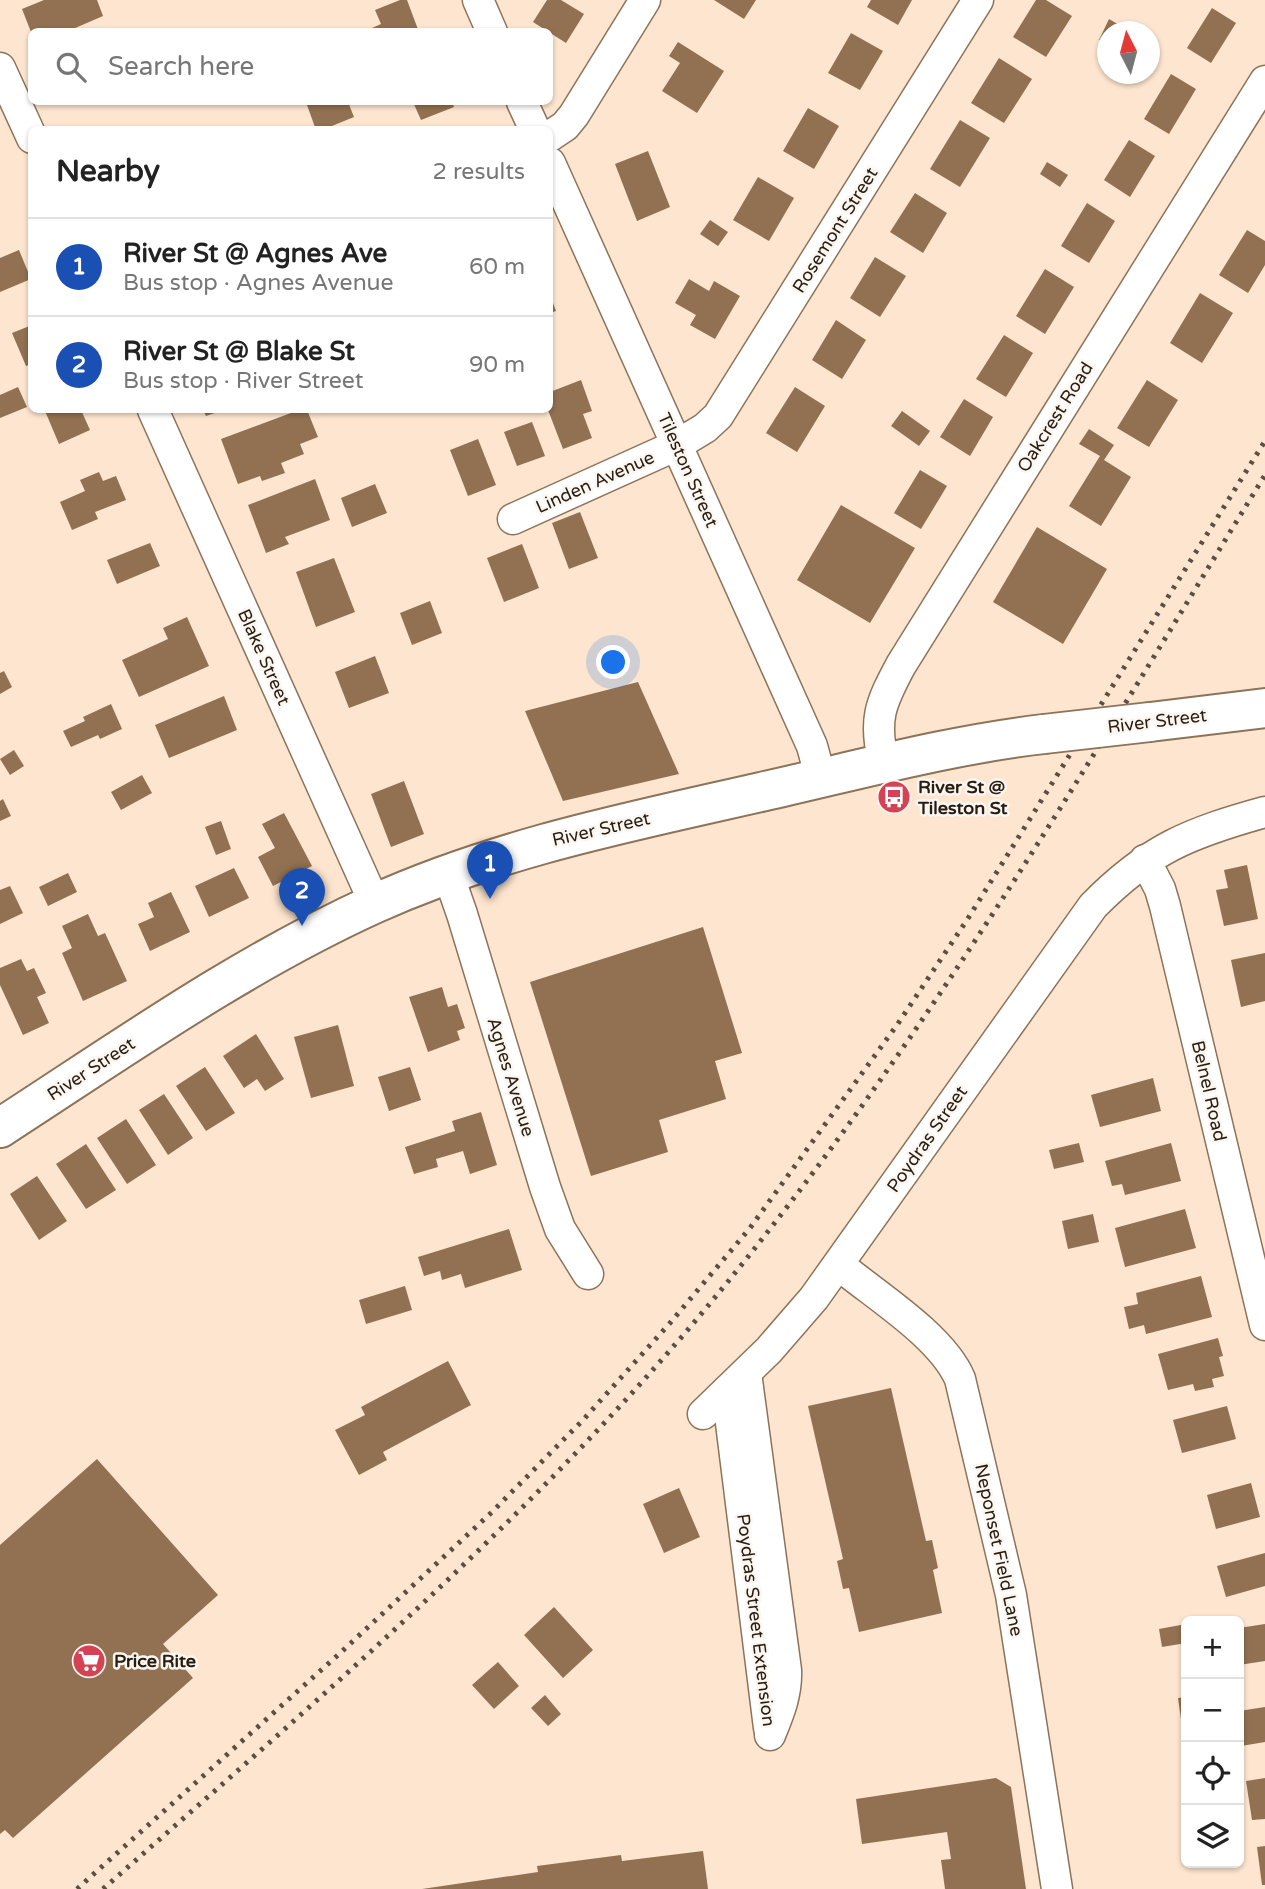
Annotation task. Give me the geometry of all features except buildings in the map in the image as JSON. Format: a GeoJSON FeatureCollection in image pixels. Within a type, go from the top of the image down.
{"type":"FeatureCollection","features":[{"type":"Feature","properties":{"kind":"main road","name":"River Street"},"geometry":{"type":"LineString","coordinates":[[0,1128],[198,999],[292,946],[375,904],[448,874],[565,837],[982,743],[1265,709]]}},
{"type":"Feature","properties":{"kind":"street"},"geometry":{"type":"LineString","coordinates":[[478,0],[490,28]]}},
{"type":"Feature","properties":{"kind":"street"},"geometry":{"type":"LineString","coordinates":[[553,134],[565,126],[574,115],[645,0]]}},
{"type":"Feature","properties":{"kind":"street","name":"Rosemont Street"},"geometry":{"type":"LineString","coordinates":[[677,445],[719,416],[978,0]]}},
{"type":"Feature","properties":{"kind":"street"},"geometry":{"type":"LineString","coordinates":[[0,68],[28,129]]}},
{"type":"Feature","properties":{"kind":"street","name":"Oakcrest Road"},"geometry":{"type":"LineString","coordinates":[[884,764],[877,734],[878,719],[882,704],[901,665],[1265,81]]}},
{"type":"Feature","properties":{"kind":"street"},"geometry":{"type":"LineString","coordinates":[[523,105],[533,126]]}},
{"type":"Feature","properties":{"kind":"street","name":"Tileston Street"},"geometry":{"type":"LineString","coordinates":[[553,179],[558,205],[677,445],[812,746],[821,779]]}},
{"type":"Feature","properties":{"kind":"street","name":"Blake Street"},"geometry":{"type":"LineString","coordinates":[[154,413],[375,904]]}},
{"type":"Feature","properties":{"kind":"street","name":"Linden Avenue"},"geometry":{"type":"LineString","coordinates":[[513,519],[677,445]]}},
{"type":"Feature","properties":{"kind":"street"},"geometry":{"type":"LineString","coordinates":[[1145,860],[1187,837],[1265,812]]}},
{"type":"Feature","properties":{"kind":"street","name":"Belnel Road"},"geometry":{"type":"LineString","coordinates":[[1145,860],[1160,889],[1165,906],[1255,1237],[1265,1325]]}},
{"type":"Feature","properties":{"kind":"street","name":"Poydras Street"},"geometry":{"type":"LineString","coordinates":[[703,1414],[790,1327],[839,1265],[1078,924],[1109,890],[1145,860]]}},
{"type":"Feature","properties":{"kind":"street","name":"Agnes Avenue"},"geometry":{"type":"LineString","coordinates":[[448,874],[463,914],[545,1187],[560,1229],[588,1274]]}},
{"type":"Feature","properties":{"kind":"street","name":"Neponset Field Lane"},"geometry":{"type":"LineString","coordinates":[[839,1265],[934,1341],[954,1364],[960,1379],[1011,1595],[1057,1889]]}},
{"type":"Feature","properties":{"kind":"street","name":"Poydras Street Extension"},"geometry":{"type":"LineString","coordinates":[[736,1382],[786,1670],[787,1684],[783,1702],[770,1735],[736,1382]]}},
{"type":"Feature","properties":{"kind":"railway"},"geometry":{"type":"LineString","coordinates":[[77,1889],[338,1655],[492,1512],[583,1420],[750,1228],[897,1025],[967,920],[1265,441]]}},
{"type":"Feature","properties":{"kind":"railway"},"geometry":{"type":"LineString","coordinates":[[103,1889],[404,1621],[549,1481],[685,1333],[767,1233],[845,1130],[919,1024],[992,916],[1265,475]]}},
{"type":"Feature","properties":{"kind":"place","name":"River St @ Tileston St"},"geometry":{"type":"Point","coordinates":[894,797]}},
{"type":"Feature","properties":{"kind":"place","name":"River St @ Agnes Ave"},"geometry":{"type":"Point","coordinates":[490,899]}},
{"type":"Feature","properties":{"kind":"place","name":"River St @ Blake St"},"geometry":{"type":"Point","coordinates":[302,926]}},
{"type":"Feature","properties":{"kind":"place","name":"Price Rite"},"geometry":{"type":"Point","coordinates":[89,1661]}}]}
